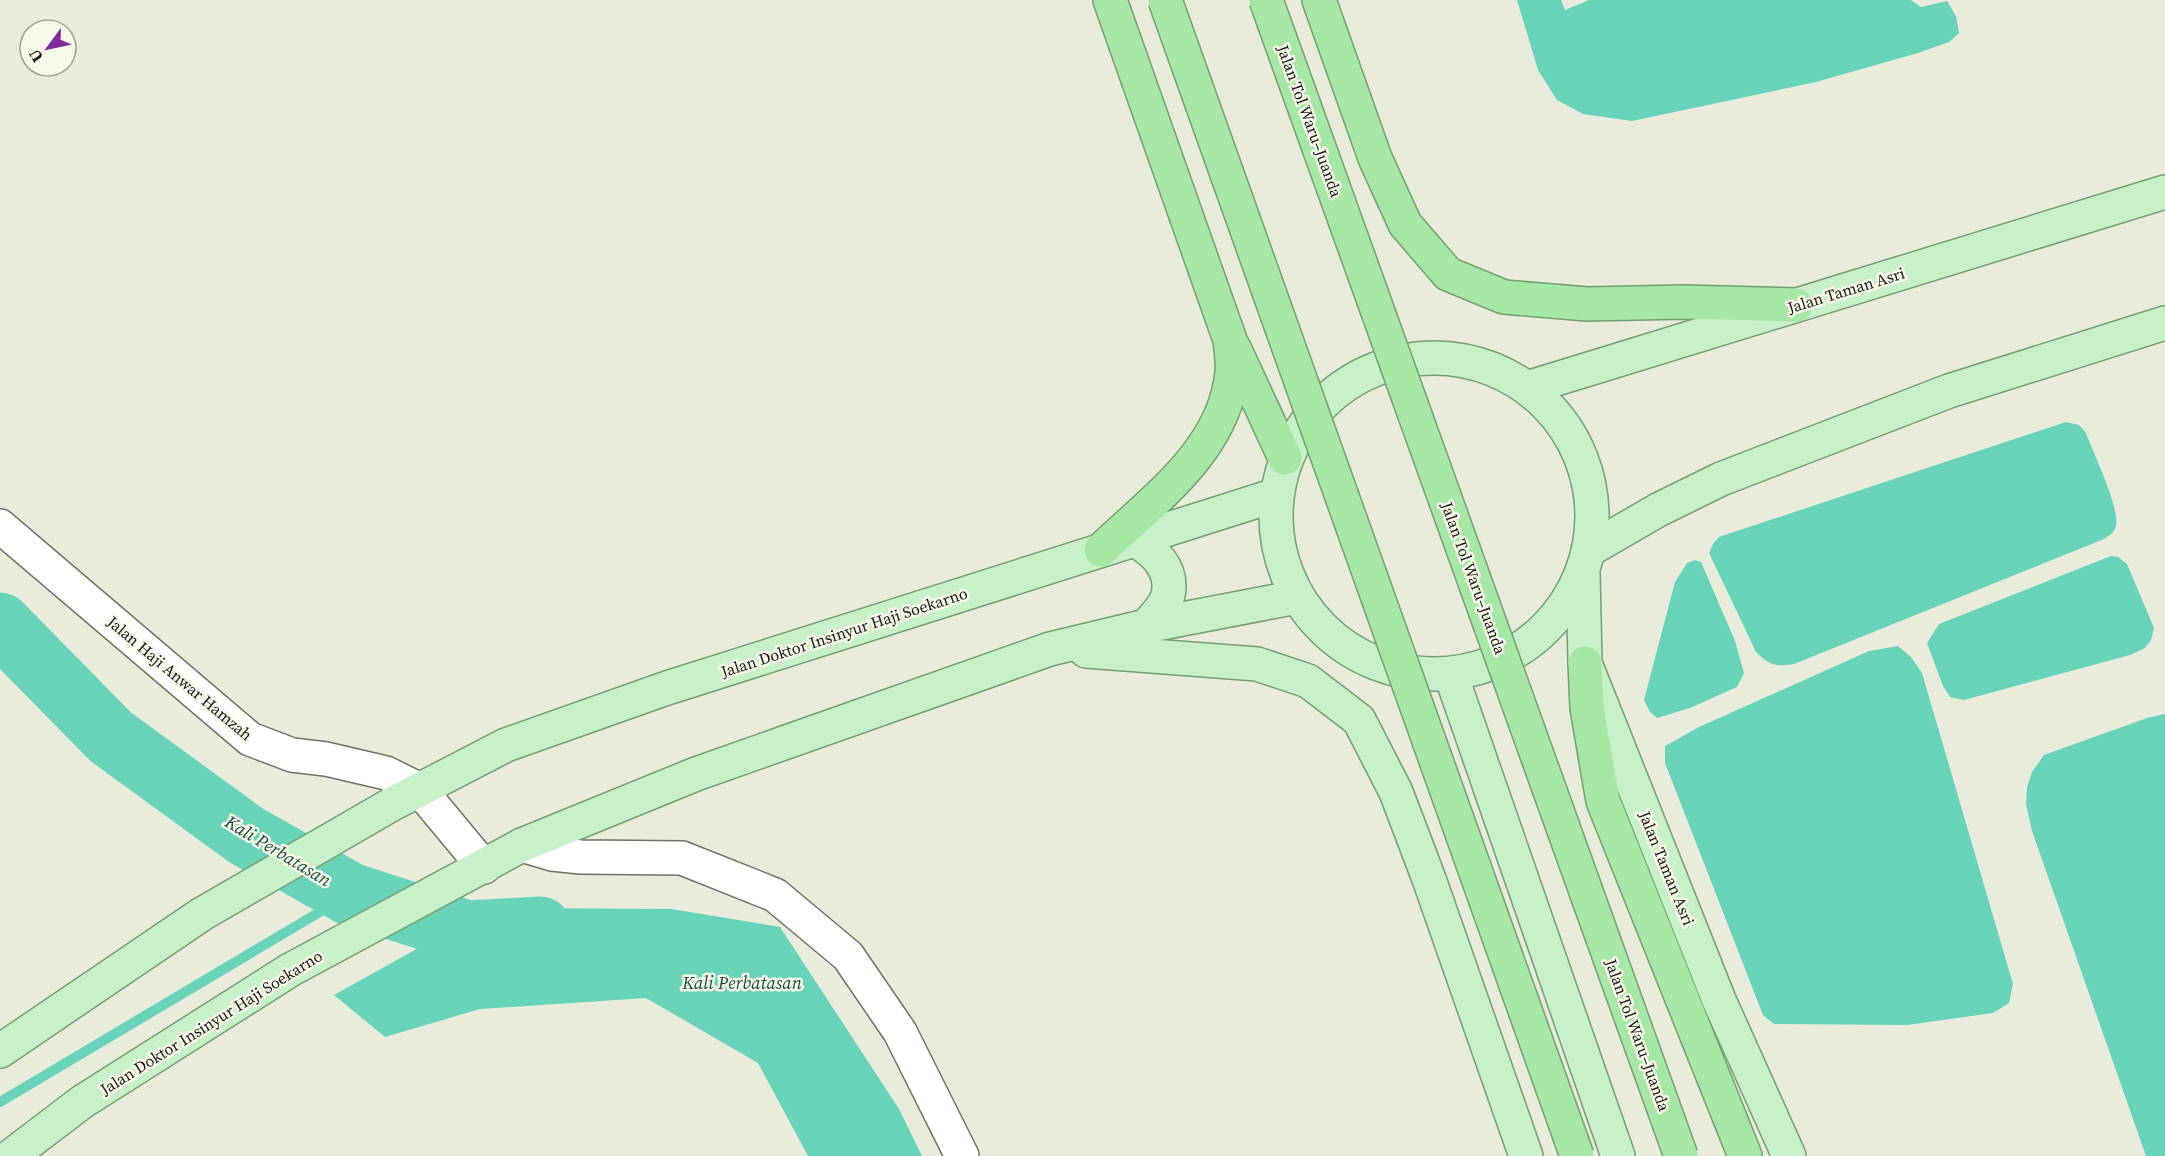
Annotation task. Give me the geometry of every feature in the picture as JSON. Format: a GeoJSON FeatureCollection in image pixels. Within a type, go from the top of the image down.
{"type":"FeatureCollection","features":[{"type":"Feature","properties":{"kind":"highway"},"geometry":{"type":"LineString","coordinates":[[1110,0],[1230,340],[1285,458]]}},
{"type":"Feature","properties":{"kind":"highway"},"geometry":{"type":"LineString","coordinates":[[1165,0],[1577,1156]]}},
{"type":"Feature","properties":{"kind":"highway","name":"Jalan Tol Waru–Juanda"},"geometry":{"type":"LineString","coordinates":[[1266,0],[1682,1156]]}},
{"type":"Feature","properties":{"kind":"highway"},"geometry":{"type":"LineString","coordinates":[[1318,0],[1375,158],[1406,225],[1448,274],[1504,297],[1575,303],[1684,302],[1796,305]]}},
{"type":"Feature","properties":{"kind":"highway"},"geometry":{"type":"LineString","coordinates":[[1101,550],[1195,459],[1223,412],[1232,372],[1230,340]]}},
{"type":"Feature","properties":{"kind":"highway"},"geometry":{"type":"LineString","coordinates":[[1585,663],[1587,708],[1603,801],[1745,1156]]}},
{"type":"Feature","properties":{"kind":"main road","name":"Jalan Taman Asri"},"geometry":{"type":"LineString","coordinates":[[1527,388],[2165,192]]}},
{"type":"Feature","properties":{"kind":"main road"},"geometry":{"type":"LineString","coordinates":[[1586,561],[1658,510],[1721,478],[1949,391],[2165,323]]}},
{"type":"Feature","properties":{"kind":"main road","name":"Jalan Taman Asri"},"geometry":{"type":"LineString","coordinates":[[1586,561],[1562,611],[1532,642],[1493,665],[1451,675],[1414,674],[1371,661],[1347,649],[1319,626],[1297,597],[1278,547],[1276,495],[1285,458],[1306,422],[1334,392],[1370,370],[1409,359],[1450,358],[1491,368],[1527,388],[1560,420],[1582,460],[1592,504],[1586,561],[1585,663],[1719,1000],[1789,1156]]}},
{"type":"Feature","properties":{"kind":"main road","name":"Jalan Doktor Insinyur Haji Soekarno"},"geometry":{"type":"LineString","coordinates":[[0,1051],[202,914],[407,797],[506,745],[667,688],[1276,495]]}},
{"type":"Feature","properties":{"kind":"main road"},"geometry":{"type":"LineString","coordinates":[[1132,539],[1151,549],[1160,559],[1168,580],[1168,595],[1160,610],[1146,626]]}},
{"type":"Feature","properties":{"kind":"main road","name":"Jalan Doktor Insinyur Haji Soekarno"},"geometry":{"type":"LineString","coordinates":[[11,1156],[82,1102],[290,970],[522,845],[696,774],[1050,650],[1146,626],[1297,597]]}},
{"type":"Feature","properties":{"kind":"main road"},"geometry":{"type":"LineString","coordinates":[[1050,650],[1257,664],[1308,681],[1359,720],[1400,802],[1526,1156]]}},
{"type":"Feature","properties":{"kind":"main road"},"geometry":{"type":"LineString","coordinates":[[1451,675],[1618,1156]]}},
{"type":"Feature","properties":{"kind":"street","name":"Jalan Haji Anwar Hamzah"},"geometry":{"type":"LineString","coordinates":[[0,526],[250,739],[292,755],[327,759],[386,773],[407,797]]}},
{"type":"Feature","properties":{"kind":"street"},"geometry":{"type":"LineString","coordinates":[[407,797],[474,872]]}},
{"type":"Feature","properties":{"kind":"street"},"geometry":{"type":"LineString","coordinates":[[522,845],[552,854],[581,857],[682,858],[775,895],[848,956],[900,1032],[962,1156]]}},
{"type":"Feature","properties":{"kind":"water"},"geometry":{"type":"Polygon","coordinates":[[[1517,0],[1561,0],[1565,10],[1589,0],[1911,0],[1921,7],[1947,1],[1956,16],[1959,33],[1949,42],[1918,53],[1816,82],[1632,121],[1583,114],[1557,100],[1538,70],[1517,0]]]}},
{"type":"Feature","properties":{"kind":"water"},"geometry":{"type":"Polygon","coordinates":[[[2066,422],[2079,425],[2086,433],[2114,506],[2115,527],[2104,539],[1794,664],[1773,664],[1756,652],[1709,553],[1719,537],[2066,422]]]}},
{"type":"Feature","properties":{"kind":"water"},"geometry":{"type":"Polygon","coordinates":[[[2111,556],[2118,557],[2127,564],[2154,628],[2151,640],[2145,648],[2130,655],[1964,700],[1950,697],[1943,686],[1927,643],[1939,624],[2111,556]]]}},
{"type":"Feature","properties":{"kind":"water"},"geometry":{"type":"Polygon","coordinates":[[[1695,560],[1701,562],[1735,641],[1744,673],[1737,687],[1690,708],[1657,718],[1650,712],[1644,700],[1675,582],[1687,563],[1695,560]]]}},
{"type":"Feature","properties":{"kind":"water"},"geometry":{"type":"Polygon","coordinates":[[[1898,646],[1911,657],[1922,673],[2013,984],[2009,1003],[1993,1013],[1907,1025],[1774,1024],[1763,1015],[1665,763],[1665,746],[1699,727],[1869,651],[1898,646]]]}},
{"type":"Feature","properties":{"kind":"water"},"geometry":{"type":"Polygon","coordinates":[[[2165,714],[2165,1156],[2146,1156],[2032,831],[2026,804],[2027,787],[2032,772],[2044,755],[2147,718],[2165,714]]]}},
{"type":"Feature","properties":{"kind":"water","name":"Kali Perbatasan"},"geometry":{"type":"Polygon","coordinates":[[[490,908],[671,909],[780,927],[899,1109],[922,1156],[808,1156],[758,1063],[646,998],[480,1009],[385,1037],[334,995],[490,908]]]}},
{"type":"Feature","properties":{"kind":"waterway","name":"Kali Perbatasan"},"geometry":{"type":"LineString","coordinates":[[0,624],[111,737],[247,836],[350,894],[467,932],[540,928]]}},
{"type":"Feature","properties":{"kind":"waterway"},"geometry":{"type":"LineString","coordinates":[[0,1102],[350,894]]}}]}
